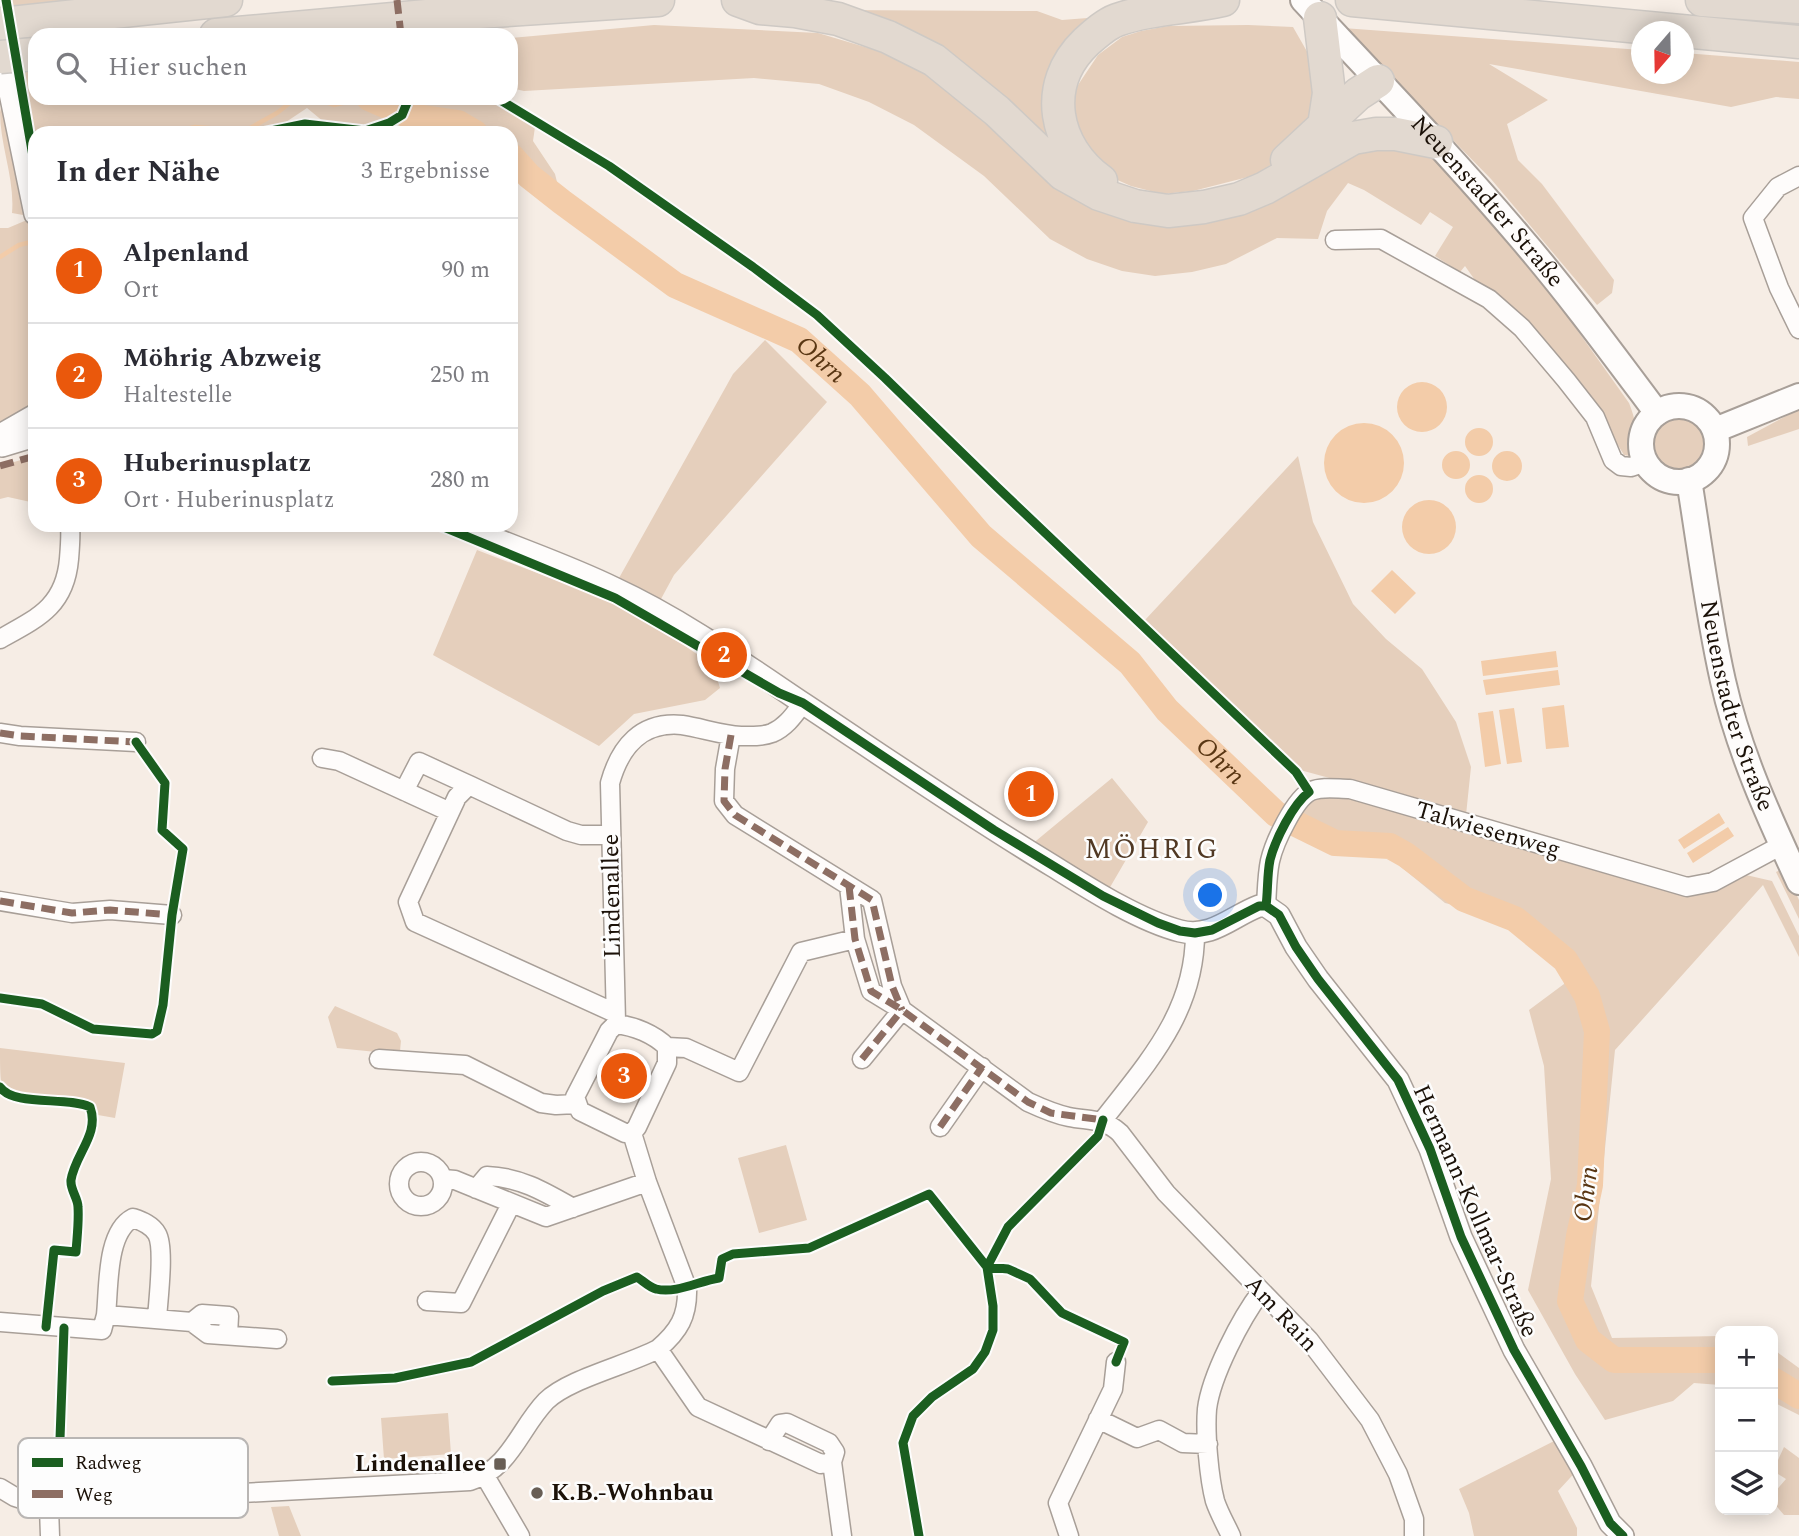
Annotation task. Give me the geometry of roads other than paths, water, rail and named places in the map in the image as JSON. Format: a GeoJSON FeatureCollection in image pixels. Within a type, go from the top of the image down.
{"type":"FeatureCollection","features":[{"type":"Feature","properties":{"kind":"highway"},"geometry":{"type":"LineString","coordinates":[[0,24],[226,0]]}},
{"type":"Feature","properties":{"kind":"highway"},"geometry":{"type":"LineString","coordinates":[[293,28],[448,14],[658,0]]}},
{"type":"Feature","properties":{"kind":"highway"},"geometry":{"type":"LineString","coordinates":[[738,0],[760,8],[838,19],[888,37],[933,60],[997,111],[1063,174],[1100,194],[1135,206],[1168,211],[1239,199],[1265,188],[1338,132],[1382,85]]}},
{"type":"Feature","properties":{"kind":"highway"},"geometry":{"type":"LineString","coordinates":[[1223,0],[1193,7],[1154,10],[1114,21],[1075,53],[1058,97],[1065,138],[1073,155],[1086,170],[1108,186],[1139,198],[1167,202],[1202,198],[1234,190],[1261,178],[1338,132],[1396,134],[1436,142]]}},
{"type":"Feature","properties":{"kind":"highway"},"geometry":{"type":"LineString","coordinates":[[1352,0],[1799,42]]}},
{"type":"Feature","properties":{"kind":"highway"},"geometry":{"type":"LineString","coordinates":[[1702,0],[1799,7]]}},
{"type":"Feature","properties":{"kind":"highway"},"geometry":{"type":"LineString","coordinates":[[1312,9],[1338,132]]}},
{"type":"Feature","properties":{"kind":"highway"},"geometry":{"type":"LineString","coordinates":[[0,57],[28,55]]}},
{"type":"Feature","properties":{"kind":"main road","name":"Neuenstadter Straße"},"geometry":{"type":"LineString","coordinates":[[1312,9],[1519,236],[1588,320],[1657,413]]}},
{"type":"Feature","properties":{"kind":"main road"},"geometry":{"type":"LineString","coordinates":[[1715,430],[1799,396]]}},
{"type":"Feature","properties":{"kind":"main road"},"geometry":{"type":"LineString","coordinates":[[1676,406],[1690,407],[1703,414],[1715,430],[1717,447],[1711,464],[1701,475],[1689,480],[1668,480],[1655,473],[1646,462],[1642,435],[1647,423],[1657,413],[1676,406]]}},
{"type":"Feature","properties":{"kind":"main road","name":"Neuenstadter Straße"},"geometry":{"type":"LineString","coordinates":[[1689,480],[1723,681],[1760,797],[1799,882]]}},
{"type":"Feature","properties":{"kind":"street"},"geometry":{"type":"LineString","coordinates":[[0,43],[28,180]]}},
{"type":"Feature","properties":{"kind":"street"},"geometry":{"type":"LineString","coordinates":[[1799,176],[1777,187],[1753,218],[1779,288],[1799,329]]}},
{"type":"Feature","properties":{"kind":"street"},"geometry":{"type":"LineString","coordinates":[[1335,240],[1381,239],[1489,299],[1522,328],[1566,380],[1595,418],[1613,460],[1621,466],[1631,467],[1646,462]]}},
{"type":"Feature","properties":{"kind":"street"},"geometry":{"type":"LineString","coordinates":[[0,435],[28,419]]}},
{"type":"Feature","properties":{"kind":"street"},"geometry":{"type":"LineString","coordinates":[[0,447],[28,438]]}},
{"type":"Feature","properties":{"kind":"street"},"geometry":{"type":"LineString","coordinates":[[0,639],[50,607],[62,592],[68,574],[71,532]]}},
{"type":"Feature","properties":{"kind":"street"},"geometry":{"type":"LineString","coordinates":[[479,532],[614,587],[665,616],[803,703],[962,810],[1102,896],[1158,923],[1195,933],[1212,930],[1251,908],[1266,906]]}},
{"type":"Feature","properties":{"kind":"street","name":"Lindenallee"},"geometry":{"type":"LineString","coordinates":[[615,1018],[610,783],[616,763],[625,747],[635,737],[663,725],[681,725],[731,735],[758,737],[770,734],[790,720],[803,703]]}},
{"type":"Feature","properties":{"kind":"street"},"geometry":{"type":"LineString","coordinates":[[0,733],[20,737],[136,742]]}},
{"type":"Feature","properties":{"kind":"street"},"geometry":{"type":"LineString","coordinates":[[731,735],[724,769],[724,801],[735,815],[872,900],[892,986],[902,1010]]}},
{"type":"Feature","properties":{"kind":"street"},"geometry":{"type":"LineString","coordinates":[[322,758],[339,761],[450,812]]}},
{"type":"Feature","properties":{"kind":"street"},"geometry":{"type":"LineString","coordinates":[[404,791],[419,762],[567,831],[581,835],[610,835]]}},
{"type":"Feature","properties":{"kind":"street"},"geometry":{"type":"LineString","coordinates":[[469,785],[457,797],[408,902],[415,922],[660,1040],[667,1047],[686,1048],[739,1072],[801,952],[855,939]]}},
{"type":"Feature","properties":{"kind":"street","name":"Talwiesenweg"},"geometry":{"type":"LineString","coordinates":[[1266,906],[1270,861],[1275,845],[1299,799],[1308,792],[1321,788],[1350,789],[1687,887],[1713,883],[1782,845]]}},
{"type":"Feature","properties":{"kind":"street"},"geometry":{"type":"LineString","coordinates":[[849,886],[855,939],[871,991],[902,1010],[1028,1102],[1051,1113],[1103,1121],[1174,1024],[1190,977],[1195,933]]}},
{"type":"Feature","properties":{"kind":"street"},"geometry":{"type":"LineString","coordinates":[[0,901],[72,913],[110,910],[172,915]]}},
{"type":"Feature","properties":{"kind":"street","name":"Hermann-Kollmar-Straße"},"geometry":{"type":"LineString","coordinates":[[1266,906],[1279,915],[1296,947],[1318,979],[1398,1080],[1430,1149],[1461,1237],[1514,1350],[1581,1466],[1609,1523],[1623,1536]]}},
{"type":"Feature","properties":{"kind":"street"},"geometry":{"type":"LineString","coordinates":[[862,1059],[902,1010]]}},
{"type":"Feature","properties":{"kind":"street"},"geometry":{"type":"LineString","coordinates":[[615,1018],[575,1097],[580,1111],[625,1133],[632,1133],[637,1128],[667,1063],[667,1047]]}},
{"type":"Feature","properties":{"kind":"street"},"geometry":{"type":"LineString","coordinates":[[379,1059],[464,1065],[541,1103],[576,1104]]}},
{"type":"Feature","properties":{"kind":"street"},"geometry":{"type":"LineString","coordinates":[[940,1127],[982,1067]]}},
{"type":"Feature","properties":{"kind":"street","name":"Am Rain"},"geometry":{"type":"LineString","coordinates":[[1103,1121],[1121,1133],[1166,1193],[1309,1340],[1370,1420],[1398,1474],[1414,1519],[1414,1536]]}},
{"type":"Feature","properties":{"kind":"street"},"geometry":{"type":"LineString","coordinates":[[248,1492],[470,1480],[485,1476],[500,1464],[545,1401],[560,1390],[640,1359],[669,1339],[688,1305],[687,1288],[647,1182],[632,1133]]}},
{"type":"Feature","properties":{"kind":"street"},"geometry":{"type":"LineString","coordinates":[[476,1189],[487,1176],[508,1177],[536,1187],[573,1208]]}},
{"type":"Feature","properties":{"kind":"street"},"geometry":{"type":"LineString","coordinates":[[443,1179],[455,1180],[546,1217],[647,1182]]}},
{"type":"Feature","properties":{"kind":"street"},"geometry":{"type":"LineString","coordinates":[[427,1301],[461,1303],[511,1204]]}},
{"type":"Feature","properties":{"kind":"street"},"geometry":{"type":"LineString","coordinates":[[0,1322],[102,1331],[115,1236],[125,1222],[134,1218],[146,1223],[158,1234],[161,1260],[157,1319]]}},
{"type":"Feature","properties":{"kind":"street"},"geometry":{"type":"LineString","coordinates":[[1231,1536],[1216,1502],[1208,1444],[1207,1408],[1229,1346],[1261,1292]]}},
{"type":"Feature","properties":{"kind":"street"},"geometry":{"type":"LineString","coordinates":[[106,1315],[192,1322],[208,1334],[277,1339]]}},
{"type":"Feature","properties":{"kind":"street"},"geometry":{"type":"LineString","coordinates":[[658,1349],[698,1407],[821,1464],[832,1462],[842,1536]]}},
{"type":"Feature","properties":{"kind":"street"},"geometry":{"type":"LineString","coordinates":[[1069,1536],[1058,1503],[1113,1389],[1116,1362]]}},
{"type":"Feature","properties":{"kind":"street"},"geometry":{"type":"LineString","coordinates":[[1098,1419],[1137,1438],[1159,1430],[1183,1443],[1208,1444]]}},
{"type":"Feature","properties":{"kind":"street"},"geometry":{"type":"LineString","coordinates":[[485,1476],[520,1536]]}},
{"type":"Feature","properties":{"kind":"street"},"geometry":{"type":"LineString","coordinates":[[0,1488],[18,1498]]}},
{"type":"Feature","properties":{"kind":"street"},"geometry":{"type":"LineString","coordinates":[[49,1518],[50,1536]]}},
{"type":"Feature","properties":{"kind":"waterway"},"geometry":{"type":"LineString","coordinates":[[254,126],[287,105]]}},
{"type":"Feature","properties":{"kind":"waterway","name":"Ohrn"},"geometry":{"type":"LineString","coordinates":[[385,105],[410,116],[463,126]]}},
{"type":"Feature","properties":{"kind":"waterway","name":"Ohrn"},"geometry":{"type":"LineString","coordinates":[[518,164],[562,202],[675,285],[799,340],[860,395],[981,536],[1130,663],[1167,710],[1276,814],[1335,843],[1390,846],[1464,899],[1515,919],[1565,960],[1587,996],[1597,1031],[1590,1185],[1579,1236],[1570,1301],[1588,1340],[1614,1360],[1715,1360]]}},
{"type":"Feature","properties":{"kind":"waterway"},"geometry":{"type":"LineString","coordinates":[[0,257],[28,243]]}},
{"type":"Feature","properties":{"kind":"waterway","name":"Ohrn"},"geometry":{"type":"LineString","coordinates":[[1778,1383],[1799,1396]]}},
{"type":"Feature","properties":{"kind":"place","name":"Möhrig Abzweig"},"geometry":{"type":"Point","coordinates":[724,655]}},
{"type":"Feature","properties":{"kind":"place","name":"Alpenland"},"geometry":{"type":"Point","coordinates":[1031,794]}},
{"type":"Feature","properties":{"kind":"place","name":"Huberinusplatz"},"geometry":{"type":"Point","coordinates":[624,1076]}},
{"type":"Feature","properties":{"kind":"place","name":"Lindenallee"},"geometry":{"type":"Point","coordinates":[500,1464]}},
{"type":"Feature","properties":{"kind":"place","name":"K.B.-Wohnbau"},"geometry":{"type":"Point","coordinates":[537,1493]}},
{"type":"Feature","properties":{"kind":"district","name":"MÖHRIG"},"geometry":{"type":"Point","coordinates":[1152,849]}}]}
